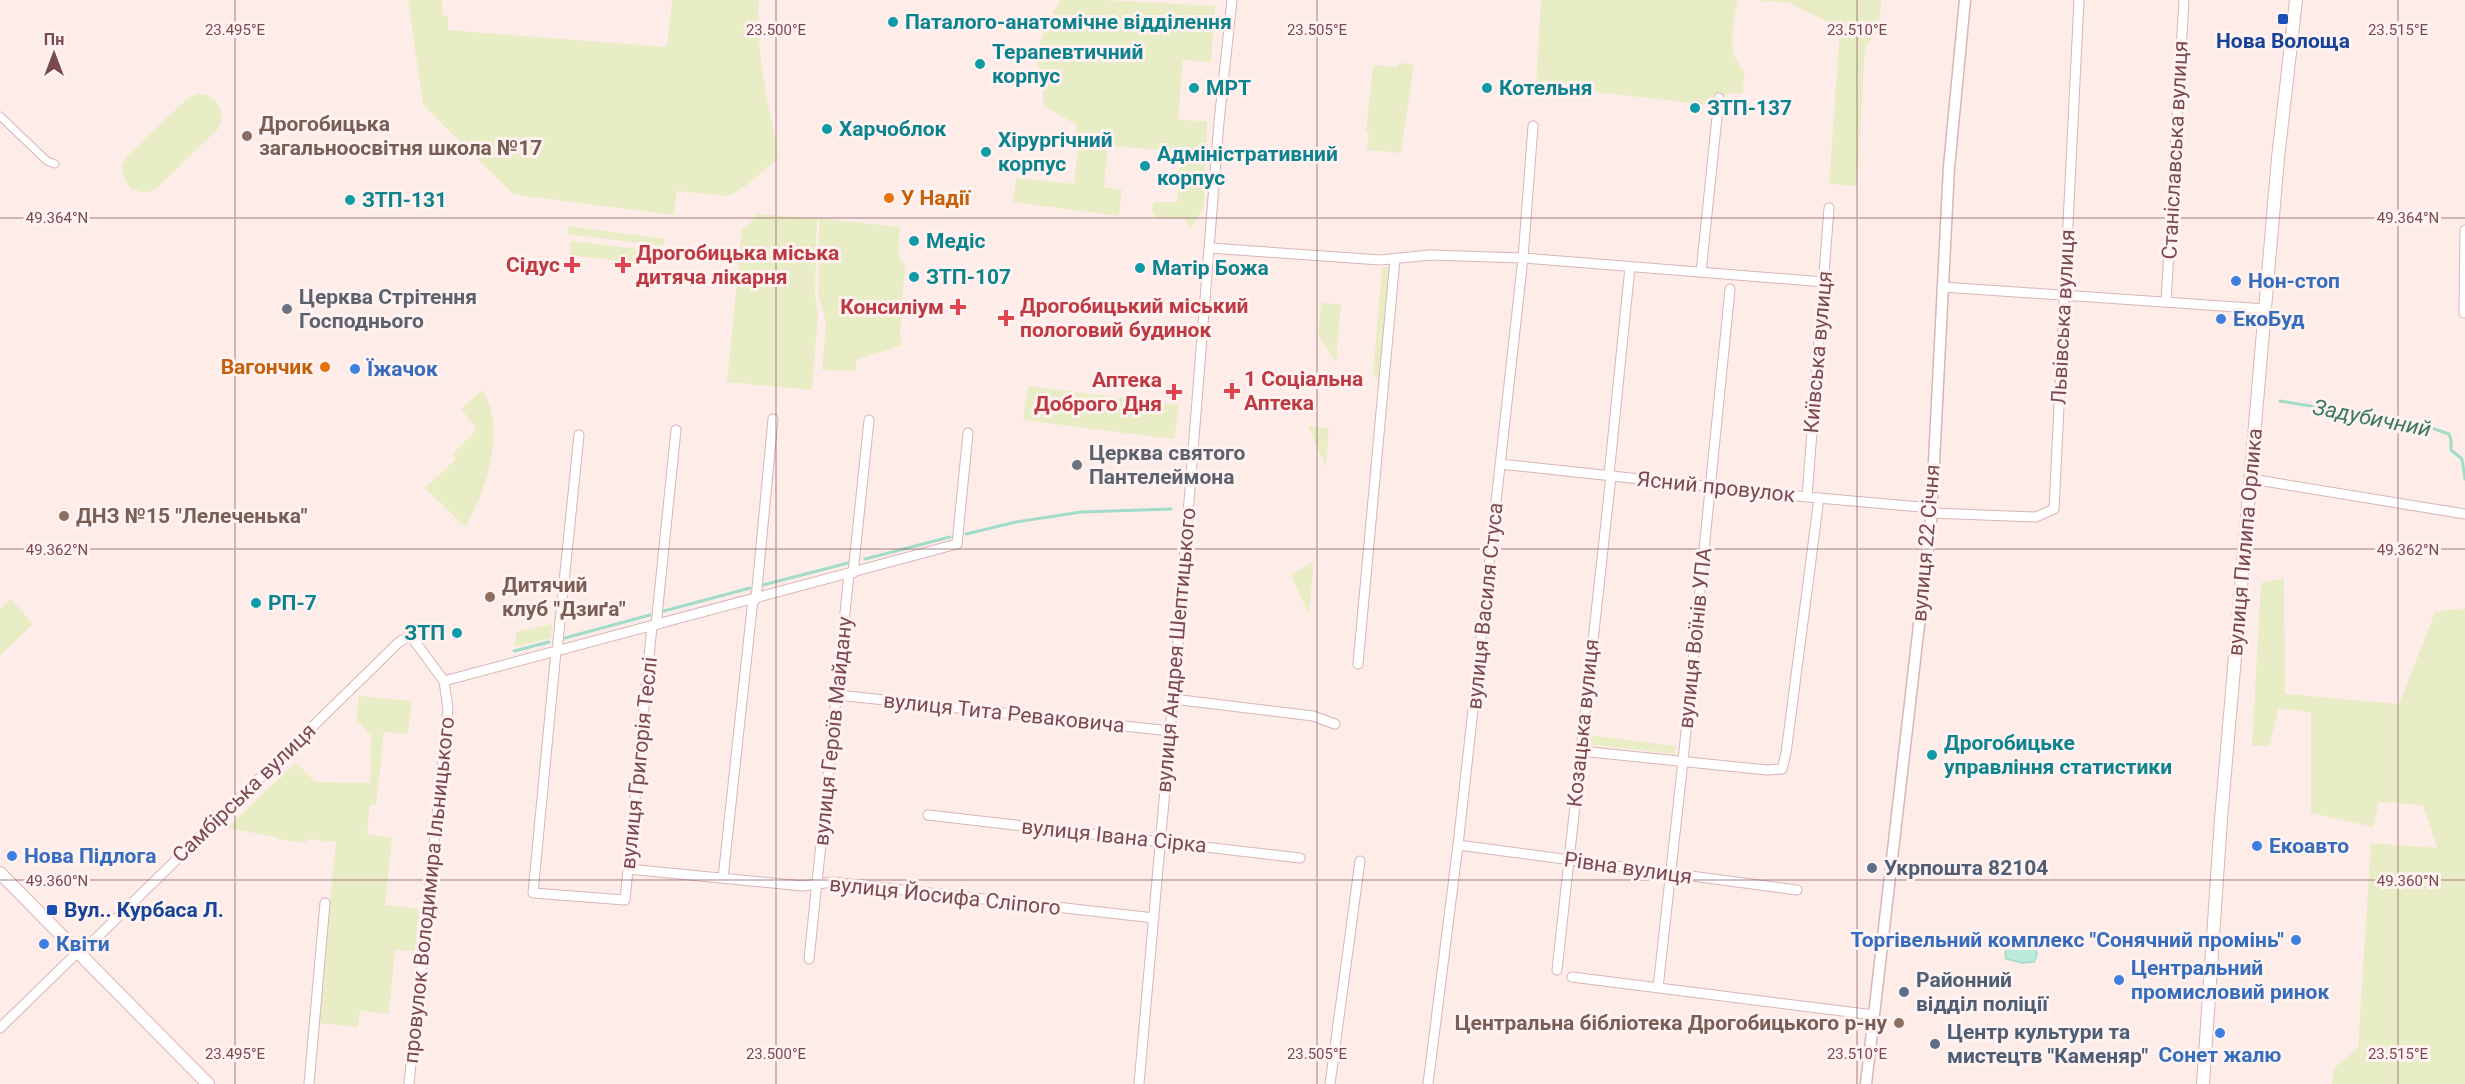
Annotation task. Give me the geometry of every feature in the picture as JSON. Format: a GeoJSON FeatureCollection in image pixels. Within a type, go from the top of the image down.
{"type":"FeatureCollection","features":[{"type":"Feature","properties":{"kind":"main road","name":"вулиця Пилипа Орлика"},"geometry":{"type":"LineString","coordinates":[[2203,1084],[2221,819],[2278,158],[2296,0]]}},
{"type":"Feature","properties":{"kind":"main road"},"geometry":{"type":"LineString","coordinates":[[0,873],[208,1084]]}},
{"type":"Feature","properties":{"kind":"street","name":"вулиця Андрея Шептицького"},"geometry":{"type":"LineString","coordinates":[[1138,1084],[1173,699],[1219,122],[1232,0]]}},
{"type":"Feature","properties":{"kind":"street","name":"вулиця 22 Січня"},"geometry":{"type":"LineString","coordinates":[[1866,1084],[1931,511],[1949,167],[1965,0]]}},
{"type":"Feature","properties":{"kind":"street","name":"Львівська вулиця"},"geometry":{"type":"LineString","coordinates":[[1931,511],[2036,517],[2054,509],[2079,0]]}},
{"type":"Feature","properties":{"kind":"street","name":"Станіславська вулиця"},"geometry":{"type":"LineString","coordinates":[[2166,301],[2184,0]]}},
{"type":"Feature","properties":{"kind":"street"},"geometry":{"type":"LineString","coordinates":[[1701,273],[1719,98]]}},
{"type":"Feature","properties":{"kind":"street"},"geometry":{"type":"LineString","coordinates":[[0,116],[47,161],[55,164]]}},
{"type":"Feature","properties":{"kind":"street","name":"вулиця Василя Стуса"},"geometry":{"type":"LineString","coordinates":[[1428,1084],[1458,845],[1523,258],[1533,126]]}},
{"type":"Feature","properties":{"kind":"street","name":"Київська вулиця"},"geometry":{"type":"LineString","coordinates":[[1807,497],[1830,208]]}},
{"type":"Feature","properties":{"kind":"street"},"geometry":{"type":"LineString","coordinates":[[2464,313],[2465,230]]}},
{"type":"Feature","properties":{"kind":"street"},"geometry":{"type":"LineString","coordinates":[[1210,248],[1395,259],[1430,255],[1523,258],[1824,282]]}},
{"type":"Feature","properties":{"kind":"street"},"geometry":{"type":"LineString","coordinates":[[1358,664],[1395,259]]}},
{"type":"Feature","properties":{"kind":"street","name":"Козацька вулиця"},"geometry":{"type":"LineString","coordinates":[[1557,970],[1630,267]]}},
{"type":"Feature","properties":{"kind":"street"},"geometry":{"type":"LineString","coordinates":[[1942,286],[2266,309]]}},
{"type":"Feature","properties":{"kind":"street","name":"вулиця Воїнів УПА"},"geometry":{"type":"LineString","coordinates":[[1658,988],[1730,289]]}},
{"type":"Feature","properties":{"kind":"street"},"geometry":{"type":"LineString","coordinates":[[723,878],[773,419]]}},
{"type":"Feature","properties":{"kind":"street","name":"вулиця Героїв Майдану"},"geometry":{"type":"LineString","coordinates":[[809,959],[869,420]]}},
{"type":"Feature","properties":{"kind":"street","name":"вулиця Григорія Теслі"},"geometry":{"type":"LineString","coordinates":[[557,651],[532,893],[625,900],[676,430]]}},
{"type":"Feature","properties":{"kind":"street"},"geometry":{"type":"LineString","coordinates":[[444,681],[957,544],[968,433]]}},
{"type":"Feature","properties":{"kind":"street"},"geometry":{"type":"LineString","coordinates":[[557,651],[579,435]]}},
{"type":"Feature","properties":{"kind":"street","name":"Ясний провулок"},"geometry":{"type":"LineString","coordinates":[[1500,464],[1931,511]]}},
{"type":"Feature","properties":{"kind":"street"},"geometry":{"type":"LineString","coordinates":[[2251,479],[2465,514]]}},
{"type":"Feature","properties":{"kind":"street"},"geometry":{"type":"LineString","coordinates":[[1580,751],[1767,770],[1782,768],[1786,753],[1819,498]]}},
{"type":"Feature","properties":{"kind":"street","name":"провулок Володимира Ільницького"},"geometry":{"type":"LineString","coordinates":[[410,634],[444,681],[448,709],[448,730],[410,1084]]}},
{"type":"Feature","properties":{"kind":"street","name":"Самбірська вулиця"},"geometry":{"type":"LineString","coordinates":[[0,1028],[398,643],[410,634]]}},
{"type":"Feature","properties":{"kind":"street","name":"вулиця Тита Реваковича"},"geometry":{"type":"LineString","coordinates":[[838,695],[1170,731]]}},
{"type":"Feature","properties":{"kind":"street"},"geometry":{"type":"LineString","coordinates":[[1173,699],[1312,716],[1335,724]]}},
{"type":"Feature","properties":{"kind":"street","name":"вулиця Івана Сірка"},"geometry":{"type":"LineString","coordinates":[[928,815],[1300,858]]}},
{"type":"Feature","properties":{"kind":"street","name":"Рівна вулиця"},"geometry":{"type":"LineString","coordinates":[[1458,845],[1797,890]]}},
{"type":"Feature","properties":{"kind":"street"},"geometry":{"type":"LineString","coordinates":[[1330,1084],[1360,861]]}},
{"type":"Feature","properties":{"kind":"street","name":"вулиця Йосифа Сліпого"},"geometry":{"type":"LineString","coordinates":[[628,869],[803,886],[832,882],[1154,918]]}},
{"type":"Feature","properties":{"kind":"street"},"geometry":{"type":"LineString","coordinates":[[309,1084],[325,903]]}},
{"type":"Feature","properties":{"kind":"street"},"geometry":{"type":"LineString","coordinates":[[1572,977],[1874,1015]]}},
{"type":"Feature","properties":{"kind":"shaded area"},"geometry":{"type":"Polygon","coordinates":[[[408,0],[442,0],[442,15],[448,16],[448,30],[667,47],[672,0],[759,0],[761,60],[779,157],[750,183],[729,196],[677,191],[674,215],[512,193],[423,105],[408,0]]]}},
{"type":"Feature","properties":{"kind":"shaded area"},"geometry":{"type":"Polygon","coordinates":[[[1061,0],[1215,6],[1211,62],[1183,60],[1178,120],[1207,121],[1204,208],[1190,230],[1185,219],[1155,218],[1152,209],[1154,202],[1177,202],[1181,151],[1108,146],[1104,187],[1122,190],[1119,216],[1013,202],[1016,178],[1074,184],[1079,139],[1075,124],[1044,106],[1041,75],[1035,59],[1048,21],[1061,0]]]}},
{"type":"Feature","properties":{"kind":"shaded area"},"geometry":{"type":"Polygon","coordinates":[[[1541,0],[1737,0],[1732,38],[1735,56],[1745,71],[1742,94],[1727,93],[1725,107],[1536,85],[1541,0]]]}},
{"type":"Feature","properties":{"kind":"shaded area"},"geometry":{"type":"Polygon","coordinates":[[[1757,0],[1882,0],[1878,30],[1865,48],[1857,186],[1829,184],[1840,28],[1789,3],[1757,0]]]}},
{"type":"Feature","properties":{"kind":"shaded area"},"geometry":{"type":"Polygon","coordinates":[[[1398,63],[1414,64],[1401,153],[1367,150],[1369,132],[1366,131],[1373,65],[1397,67],[1398,63]]]}},
{"type":"Feature","properties":{"kind":"shaded area"},"geometry":{"type":"Polygon","coordinates":[[[197,94],[210,97],[219,105],[222,116],[218,129],[156,189],[145,193],[131,189],[122,174],[122,165],[126,157],[188,98],[197,94]]]}},
{"type":"Feature","properties":{"kind":"shaded area"},"geometry":{"type":"Polygon","coordinates":[[[758,214],[817,219],[815,293],[818,314],[812,390],[727,382],[742,230],[758,214]]]}},
{"type":"Feature","properties":{"kind":"shaded area"},"geometry":{"type":"Polygon","coordinates":[[[819,218],[900,227],[898,256],[905,264],[900,333],[902,345],[857,360],[855,371],[822,370],[826,323],[818,294],[819,218]]]}},
{"type":"Feature","properties":{"kind":"shaded area"},"geometry":{"type":"Polygon","coordinates":[[[568,226],[665,239],[664,246],[567,234],[568,226]]]}},
{"type":"Feature","properties":{"kind":"shaded area"},"geometry":{"type":"Polygon","coordinates":[[[571,241],[657,251],[655,265],[570,255],[571,241]]]}},
{"type":"Feature","properties":{"kind":"shaded area"},"geometry":{"type":"Polygon","coordinates":[[[1382,267],[1391,267],[1381,382],[1373,374],[1382,267]]]}},
{"type":"Feature","properties":{"kind":"shaded area"},"geometry":{"type":"Polygon","coordinates":[[[1321,303],[1341,304],[1336,363],[1318,335],[1321,303]]]}},
{"type":"Feature","properties":{"kind":"shaded area"},"geometry":{"type":"Polygon","coordinates":[[[1028,386],[1179,405],[1174,439],[1023,420],[1028,386]]]}},
{"type":"Feature","properties":{"kind":"shaded area"},"geometry":{"type":"Polygon","coordinates":[[[482,390],[490,405],[494,440],[480,496],[465,527],[425,488],[456,459],[452,454],[477,429],[461,409],[482,390]]]}},
{"type":"Feature","properties":{"kind":"shaded area"},"geometry":{"type":"Polygon","coordinates":[[[1308,426],[1329,428],[1326,468],[1308,426]]]}},
{"type":"Feature","properties":{"kind":"shaded area"},"geometry":{"type":"Polygon","coordinates":[[[1314,561],[1309,615],[1291,575],[1314,561]]]}},
{"type":"Feature","properties":{"kind":"shaded area"},"geometry":{"type":"Polygon","coordinates":[[[2284,578],[2285,694],[2399,704],[2435,612],[2465,608],[2465,1084],[2332,1084],[2334,1068],[2358,1048],[2371,843],[2437,848],[2423,805],[2379,802],[2373,827],[2311,813],[2311,713],[2279,708],[2269,746],[2252,746],[2261,583],[2284,578]]]}},
{"type":"Feature","properties":{"kind":"shaded area"},"geometry":{"type":"Polygon","coordinates":[[[11,599],[33,624],[0,656],[0,609],[11,599]]]}},
{"type":"Feature","properties":{"kind":"shaded area"},"geometry":{"type":"Polygon","coordinates":[[[552,624],[551,638],[515,647],[516,632],[552,624]]]}},
{"type":"Feature","properties":{"kind":"shaded area"},"geometry":{"type":"Polygon","coordinates":[[[359,696],[412,701],[408,734],[384,732],[376,805],[370,805],[367,834],[392,838],[385,905],[419,909],[415,951],[395,950],[389,1014],[360,1011],[358,1027],[317,1023],[336,842],[308,839],[307,843],[227,828],[296,762],[315,782],[370,783],[371,736],[356,719],[359,696]]]}},
{"type":"Feature","properties":{"kind":"shaded area"},"geometry":{"type":"Polygon","coordinates":[[[1588,735],[1676,746],[1675,754],[1587,744],[1588,735]]]}},
{"type":"Feature","properties":{"kind":"shaded area"},"geometry":{"type":"Polygon","coordinates":[[[2023,939],[2035,942],[2037,955],[2034,962],[2022,963],[2006,959],[2005,953],[2009,942],[2023,939]]]}},
{"type":"Feature","properties":{"kind":"waterway","name":"Задубичний"},"geometry":{"type":"LineString","coordinates":[[2280,401],[2420,424],[2449,434],[2451,450],[2462,459],[2465,479]]}},
{"type":"Feature","properties":{"kind":"waterway"},"geometry":{"type":"LineString","coordinates":[[966,534],[1016,522],[1081,512],[1171,509]]}},
{"type":"Feature","properties":{"kind":"waterway"},"geometry":{"type":"LineString","coordinates":[[865,559],[950,537]]}},
{"type":"Feature","properties":{"kind":"waterway"},"geometry":{"type":"LineString","coordinates":[[763,585],[848,563]]}},
{"type":"Feature","properties":{"kind":"waterway"},"geometry":{"type":"LineString","coordinates":[[664,611],[750,588]]}},
{"type":"Feature","properties":{"kind":"waterway"},"geometry":{"type":"LineString","coordinates":[[565,638],[650,615]]}},
{"type":"Feature","properties":{"kind":"waterway"},"geometry":{"type":"LineString","coordinates":[[514,651],[549,642]]}},
{"type":"Feature","properties":{"kind":"place","name":"Нова Волоща"},"geometry":{"type":"Point","coordinates":[2283,19]}},
{"type":"Feature","properties":{"kind":"place","name":"Паталого-анатомічне відділення"},"geometry":{"type":"Point","coordinates":[893,22]}},
{"type":"Feature","properties":{"kind":"place","name":"Терапевтичний корпус"},"geometry":{"type":"Point","coordinates":[980,64]}},
{"type":"Feature","properties":{"kind":"place","name":"МРТ"},"geometry":{"type":"Point","coordinates":[1194,88]}},
{"type":"Feature","properties":{"kind":"place","name":"Котельня"},"geometry":{"type":"Point","coordinates":[1487,88]}},
{"type":"Feature","properties":{"kind":"place","name":"ЗТП-137"},"geometry":{"type":"Point","coordinates":[1695,108]}},
{"type":"Feature","properties":{"kind":"place","name":"Харчоблок"},"geometry":{"type":"Point","coordinates":[827,129]}},
{"type":"Feature","properties":{"kind":"place","name":"Дрогобицька загальноосвітня школа №17"},"geometry":{"type":"Point","coordinates":[247,136]}},
{"type":"Feature","properties":{"kind":"place","name":"Хірургічний корпус"},"geometry":{"type":"Point","coordinates":[986,152]}},
{"type":"Feature","properties":{"kind":"place","name":"Адміністративний корпус"},"geometry":{"type":"Point","coordinates":[1145,166]}},
{"type":"Feature","properties":{"kind":"place","name":"У Надії"},"geometry":{"type":"Point","coordinates":[889,198]}},
{"type":"Feature","properties":{"kind":"place","name":"ЗТП-131"},"geometry":{"type":"Point","coordinates":[350,200]}},
{"type":"Feature","properties":{"kind":"place","name":"Медіс"},"geometry":{"type":"Point","coordinates":[914,241]}},
{"type":"Feature","properties":{"kind":"place","name":"Сідус"},"geometry":{"type":"Point","coordinates":[572,265]}},
{"type":"Feature","properties":{"kind":"place","name":"Дрогобицька міська дитяча лікарня"},"geometry":{"type":"Point","coordinates":[623,265]}},
{"type":"Feature","properties":{"kind":"place","name":"Матір Божа"},"geometry":{"type":"Point","coordinates":[1140,268]}},
{"type":"Feature","properties":{"kind":"place","name":"ЗТП-107"},"geometry":{"type":"Point","coordinates":[914,277]}},
{"type":"Feature","properties":{"kind":"place","name":"Нон-стоп"},"geometry":{"type":"Point","coordinates":[2236,281]}},
{"type":"Feature","properties":{"kind":"place","name":"Консиліум"},"geometry":{"type":"Point","coordinates":[958,307]}},
{"type":"Feature","properties":{"kind":"place","name":"Церква Стрітення Господнього"},"geometry":{"type":"Point","coordinates":[287,309]}},
{"type":"Feature","properties":{"kind":"place","name":"Дрогобицький міський пологовий будинок"},"geometry":{"type":"Point","coordinates":[1006,318]}},
{"type":"Feature","properties":{"kind":"place","name":"ЕкоБуд"},"geometry":{"type":"Point","coordinates":[2221,319]}},
{"type":"Feature","properties":{"kind":"place","name":"Вагончик"},"geometry":{"type":"Point","coordinates":[325,367]}},
{"type":"Feature","properties":{"kind":"place","name":"Їжачок"},"geometry":{"type":"Point","coordinates":[355,369]}},
{"type":"Feature","properties":{"kind":"place","name":"1 Соціальна Аптека"},"geometry":{"type":"Point","coordinates":[1232,391]}},
{"type":"Feature","properties":{"kind":"place","name":"Аптека Доброго Дня"},"geometry":{"type":"Point","coordinates":[1174,392]}},
{"type":"Feature","properties":{"kind":"place","name":"Церква святого Пантелеймона"},"geometry":{"type":"Point","coordinates":[1077,465]}},
{"type":"Feature","properties":{"kind":"place","name":"ДНЗ №15 \"Лелеченька\""},"geometry":{"type":"Point","coordinates":[64,516]}},
{"type":"Feature","properties":{"kind":"place","name":"Дитячий клуб \"Дзиґа\""},"geometry":{"type":"Point","coordinates":[490,597]}},
{"type":"Feature","properties":{"kind":"place","name":"РП-7"},"geometry":{"type":"Point","coordinates":[256,603]}},
{"type":"Feature","properties":{"kind":"place","name":"ЗТП"},"geometry":{"type":"Point","coordinates":[457,633]}},
{"type":"Feature","properties":{"kind":"place","name":"Дрогобицьке управління статистики"},"geometry":{"type":"Point","coordinates":[1932,755]}},
{"type":"Feature","properties":{"kind":"place","name":"Екоавто"},"geometry":{"type":"Point","coordinates":[2257,846]}},
{"type":"Feature","properties":{"kind":"place","name":"Нова Підлога"},"geometry":{"type":"Point","coordinates":[12,856]}},
{"type":"Feature","properties":{"kind":"place","name":"Укрпошта 82104"},"geometry":{"type":"Point","coordinates":[1872,868]}},
{"type":"Feature","properties":{"kind":"place","name":"Вул.. Курбаса Л."},"geometry":{"type":"Point","coordinates":[52,910]}},
{"type":"Feature","properties":{"kind":"place","name":"Торгівельний комплекс \"Сонячний промінь\""},"geometry":{"type":"Point","coordinates":[2296,940]}},
{"type":"Feature","properties":{"kind":"place","name":"Квіти"},"geometry":{"type":"Point","coordinates":[44,944]}},
{"type":"Feature","properties":{"kind":"place","name":"Центральний промисловий ринок"},"geometry":{"type":"Point","coordinates":[2119,980]}},
{"type":"Feature","properties":{"kind":"place","name":"Районний відділ поліції"},"geometry":{"type":"Point","coordinates":[1904,992]}},
{"type":"Feature","properties":{"kind":"place","name":"Центральна бібліотека Дрогобицького р-ну"},"geometry":{"type":"Point","coordinates":[1899,1023]}},
{"type":"Feature","properties":{"kind":"place","name":"Сонет жалю"},"geometry":{"type":"Point","coordinates":[2220,1033]}},
{"type":"Feature","properties":{"kind":"place","name":"Центр культури та мистецтв \"Каменяр\""},"geometry":{"type":"Point","coordinates":[1935,1044]}}]}
